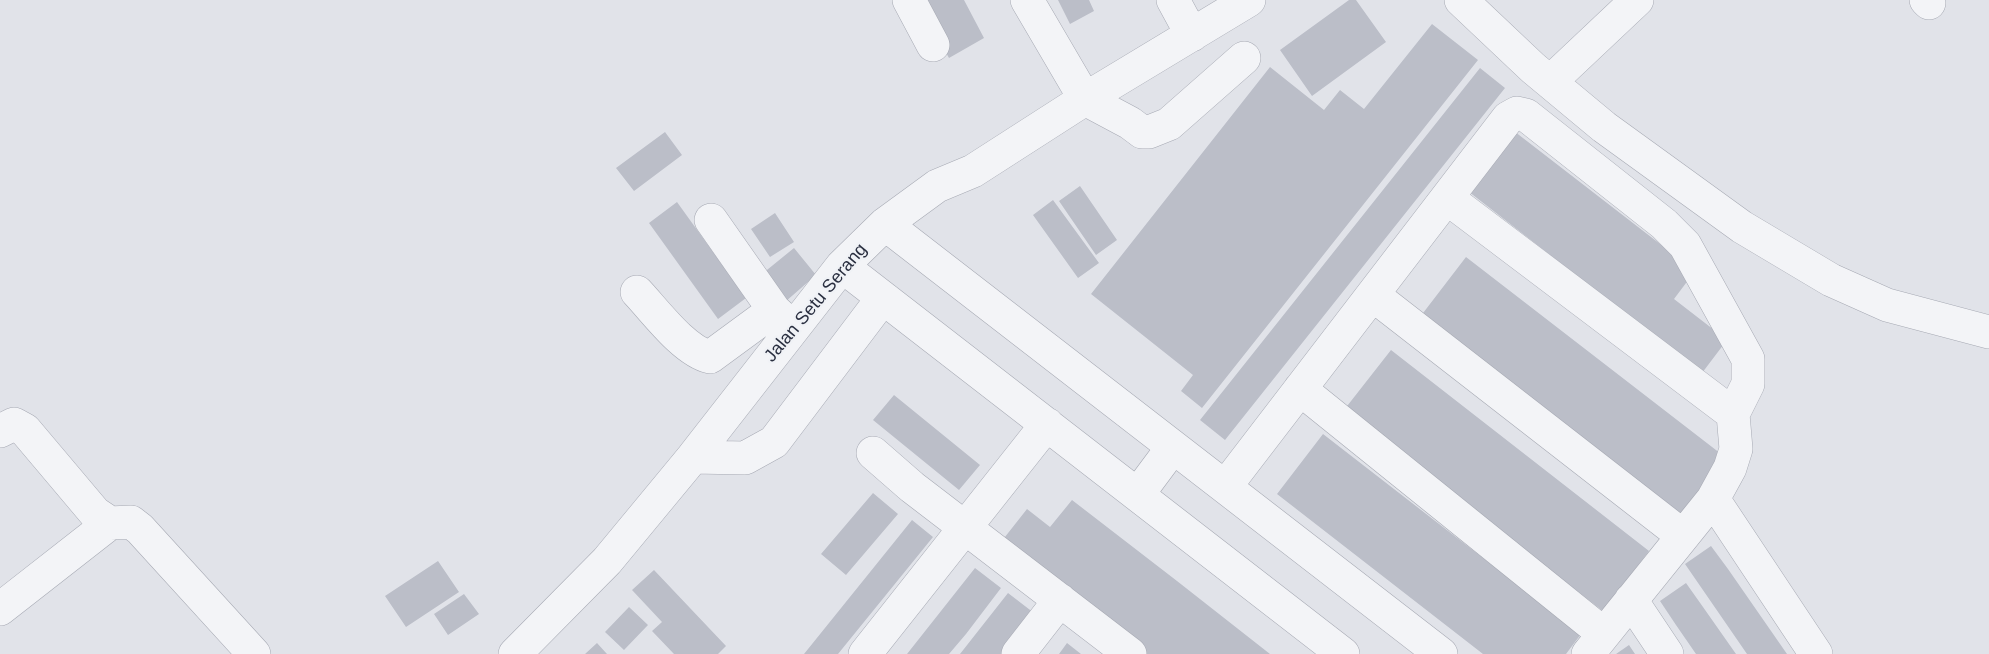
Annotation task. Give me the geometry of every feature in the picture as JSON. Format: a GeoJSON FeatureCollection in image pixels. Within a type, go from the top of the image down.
{"type":"FeatureCollection","features":[{"type":"Feature","properties":{"kind":"street"},"geometry":{"type":"LineString","coordinates":[[909,0],[933,45]]}},
{"type":"Feature","properties":{"kind":"street"},"geometry":{"type":"LineString","coordinates":[[1027,0],[1085,99],[1142,132],[1149,132],[1169,124],[1244,58]]}},
{"type":"Feature","properties":{"kind":"street"},"geometry":{"type":"LineString","coordinates":[[1173,0],[1192,35]]}},
{"type":"Feature","properties":{"kind":"street"},"geometry":{"type":"LineString","coordinates":[[1461,0],[1604,128],[1742,226],[1832,280],[1887,305],[1989,332]]}},
{"type":"Feature","properties":{"kind":"street"},"geometry":{"type":"LineString","coordinates":[[1550,82],[1637,0]]}},
{"type":"Feature","properties":{"kind":"street","name":"Jalan Setu Serang"},"geometry":{"type":"LineString","coordinates":[[516,654],[607,561],[693,457],[784,319],[885,224],[937,186],[973,171],[1240,3]]}},
{"type":"Feature","properties":{"kind":"street"},"geometry":{"type":"LineString","coordinates":[[1225,487],[1300,389],[1372,295],[1447,198],[1508,118],[1517,113],[1526,115],[1664,224],[1685,245],[1748,359],[1748,384],[1733,414],[1736,449],[1730,468],[1713,499],[1596,644],[1300,389]]}},
{"type":"Feature","properties":{"kind":"street"},"geometry":{"type":"LineString","coordinates":[[1447,198],[1733,414]]}},
{"type":"Feature","properties":{"kind":"street"},"geometry":{"type":"LineString","coordinates":[[637,292],[683,340],[700,355],[710,357],[784,319],[711,220]]}},
{"type":"Feature","properties":{"kind":"street"},"geometry":{"type":"LineString","coordinates":[[885,224],[1441,654]]}},
{"type":"Feature","properties":{"kind":"street"},"geometry":{"type":"LineString","coordinates":[[842,266],[1343,654]]}},
{"type":"Feature","properties":{"kind":"street"},"geometry":{"type":"LineString","coordinates":[[1372,295],[1683,536]]}},
{"type":"Feature","properties":{"kind":"street"},"geometry":{"type":"LineString","coordinates":[[693,457],[745,458],[774,442],[882,299]]}},
{"type":"Feature","properties":{"kind":"street"},"geometry":{"type":"LineString","coordinates":[[0,431],[14,424],[25,430],[95,513],[110,523]]}},
{"type":"Feature","properties":{"kind":"street"},"geometry":{"type":"LineString","coordinates":[[865,654],[1047,424]]}},
{"type":"Feature","properties":{"kind":"street"},"geometry":{"type":"LineString","coordinates":[[1138,494],[1173,447]]}},
{"type":"Feature","properties":{"kind":"street"},"geometry":{"type":"LineString","coordinates":[[873,453],[1130,654]]}},
{"type":"Feature","properties":{"kind":"street"},"geometry":{"type":"LineString","coordinates":[[1713,499],[1816,654]]}},
{"type":"Feature","properties":{"kind":"street"},"geometry":{"type":"LineString","coordinates":[[0,609],[110,523],[131,522],[140,529],[254,654]]}},
{"type":"Feature","properties":{"kind":"street"},"geometry":{"type":"LineString","coordinates":[[1018,654],[1060,600]]}},
{"type":"Feature","properties":{"kind":"street"},"geometry":{"type":"LineString","coordinates":[[1631,600],[1667,654]]}},
{"type":"Feature","properties":{"kind":"building"},"geometry":{"type":"Polygon","coordinates":[[[917,0],[964,0],[984,38],[949,58],[917,0]]]}},
{"type":"Feature","properties":{"kind":"building"},"geometry":{"type":"Polygon","coordinates":[[[1058,0],[1089,0],[1094,11],[1070,24],[1058,0]]]}},
{"type":"Feature","properties":{"kind":"building"},"geometry":{"type":"Polygon","coordinates":[[[1349,0],[1356,0],[1386,42],[1312,96],[1280,50],[1349,0]]]}},
{"type":"Feature","properties":{"kind":"building"},"geometry":{"type":"Polygon","coordinates":[[[1432,24],[1478,60],[1202,408],[1181,391],[1193,375],[1091,294],[1270,67],[1324,110],[1340,90],[1364,109],[1432,24]]]}},
{"type":"Feature","properties":{"kind":"building"},"geometry":{"type":"Polygon","coordinates":[[[1480,68],[1505,88],[1225,440],[1200,420],[1480,68]]]}},
{"type":"Feature","properties":{"kind":"building"},"geometry":{"type":"Polygon","coordinates":[[[1510,128],[1695,271],[1674,299],[1727,340],[1702,373],[1464,188],[1510,128]]]}},
{"type":"Feature","properties":{"kind":"building"},"geometry":{"type":"Polygon","coordinates":[[[665,132],[682,155],[634,191],[616,168],[665,132]]]}},
{"type":"Feature","properties":{"kind":"building"},"geometry":{"type":"Polygon","coordinates":[[[1080,186],[1117,240],[1096,255],[1059,201],[1080,186]]]}},
{"type":"Feature","properties":{"kind":"building"},"geometry":{"type":"Polygon","coordinates":[[[1053,200],[1099,263],[1078,278],[1033,215],[1053,200]]]}},
{"type":"Feature","properties":{"kind":"building"},"geometry":{"type":"Polygon","coordinates":[[[677,202],[746,298],[718,319],[649,223],[677,202]]]}},
{"type":"Feature","properties":{"kind":"building"},"geometry":{"type":"Polygon","coordinates":[[[775,213],[794,242],[770,257],[751,229],[775,213]]]}},
{"type":"Feature","properties":{"kind":"building"},"geometry":{"type":"Polygon","coordinates":[[[794,248],[816,275],[785,302],[762,274],[794,248]]]}},
{"type":"Feature","properties":{"kind":"building"},"geometry":{"type":"Polygon","coordinates":[[[1466,257],[1725,457],[1678,517],[1420,317],[1466,257]]]}},
{"type":"Feature","properties":{"kind":"building"},"geometry":{"type":"Polygon","coordinates":[[[1391,350],[1649,551],[1603,611],[1344,410],[1391,350]]]}},
{"type":"Feature","properties":{"kind":"building"},"geometry":{"type":"Polygon","coordinates":[[[894,395],[980,465],[959,490],[873,420],[894,395]]]}},
{"type":"Feature","properties":{"kind":"building"},"geometry":{"type":"Polygon","coordinates":[[[1323,434],[1581,634],[1566,654],[1483,654],[1277,494],[1323,434]]]}},
{"type":"Feature","properties":{"kind":"building"},"geometry":{"type":"Polygon","coordinates":[[[873,493],[898,514],[846,575],[821,554],[873,493]]]}},
{"type":"Feature","properties":{"kind":"building"},"geometry":{"type":"Polygon","coordinates":[[[1072,500],[1270,654],[1146,654],[1001,542],[1027,509],[1050,527],[1072,500]]]}},
{"type":"Feature","properties":{"kind":"building"},"geometry":{"type":"Polygon","coordinates":[[[912,520],[933,537],[838,654],[804,654],[912,520]]]}},
{"type":"Feature","properties":{"kind":"building"},"geometry":{"type":"Polygon","coordinates":[[[1711,546],[1787,654],[1747,654],[1685,564],[1711,546]]]}},
{"type":"Feature","properties":{"kind":"building"},"geometry":{"type":"Polygon","coordinates":[[[438,561],[459,592],[406,627],[385,596],[438,561]]]}},
{"type":"Feature","properties":{"kind":"building"},"geometry":{"type":"Polygon","coordinates":[[[975,568],[1001,588],[966,634],[949,654],[907,654],[975,568]]]}},
{"type":"Feature","properties":{"kind":"building"},"geometry":{"type":"Polygon","coordinates":[[[654,570],[726,646],[718,654],[674,654],[652,631],[662,622],[632,590],[654,570]]]}},
{"type":"Feature","properties":{"kind":"building"},"geometry":{"type":"Polygon","coordinates":[[[1686,583],[1736,654],[1696,654],[1660,601],[1686,583]]]}},
{"type":"Feature","properties":{"kind":"building"},"geometry":{"type":"Polygon","coordinates":[[[1008,593],[1034,613],[1002,654],[960,654],[1008,593]]]}},
{"type":"Feature","properties":{"kind":"building"},"geometry":{"type":"Polygon","coordinates":[[[464,594],[479,614],[448,635],[434,614],[464,594]]]}},
{"type":"Feature","properties":{"kind":"building"},"geometry":{"type":"Polygon","coordinates":[[[629,607],[648,625],[624,650],[605,632],[629,607]]]}},
{"type":"Feature","properties":{"kind":"building"},"geometry":{"type":"Polygon","coordinates":[[[597,643],[607,654],[585,654],[597,643]]]}},
{"type":"Feature","properties":{"kind":"building"},"geometry":{"type":"Polygon","coordinates":[[[1067,643],[1081,654],[1059,654],[1067,643]]]}},
{"type":"Feature","properties":{"kind":"building"},"geometry":{"type":"Polygon","coordinates":[[[1629,645],[1635,654],[1616,654],[1629,645]]]}}]}
